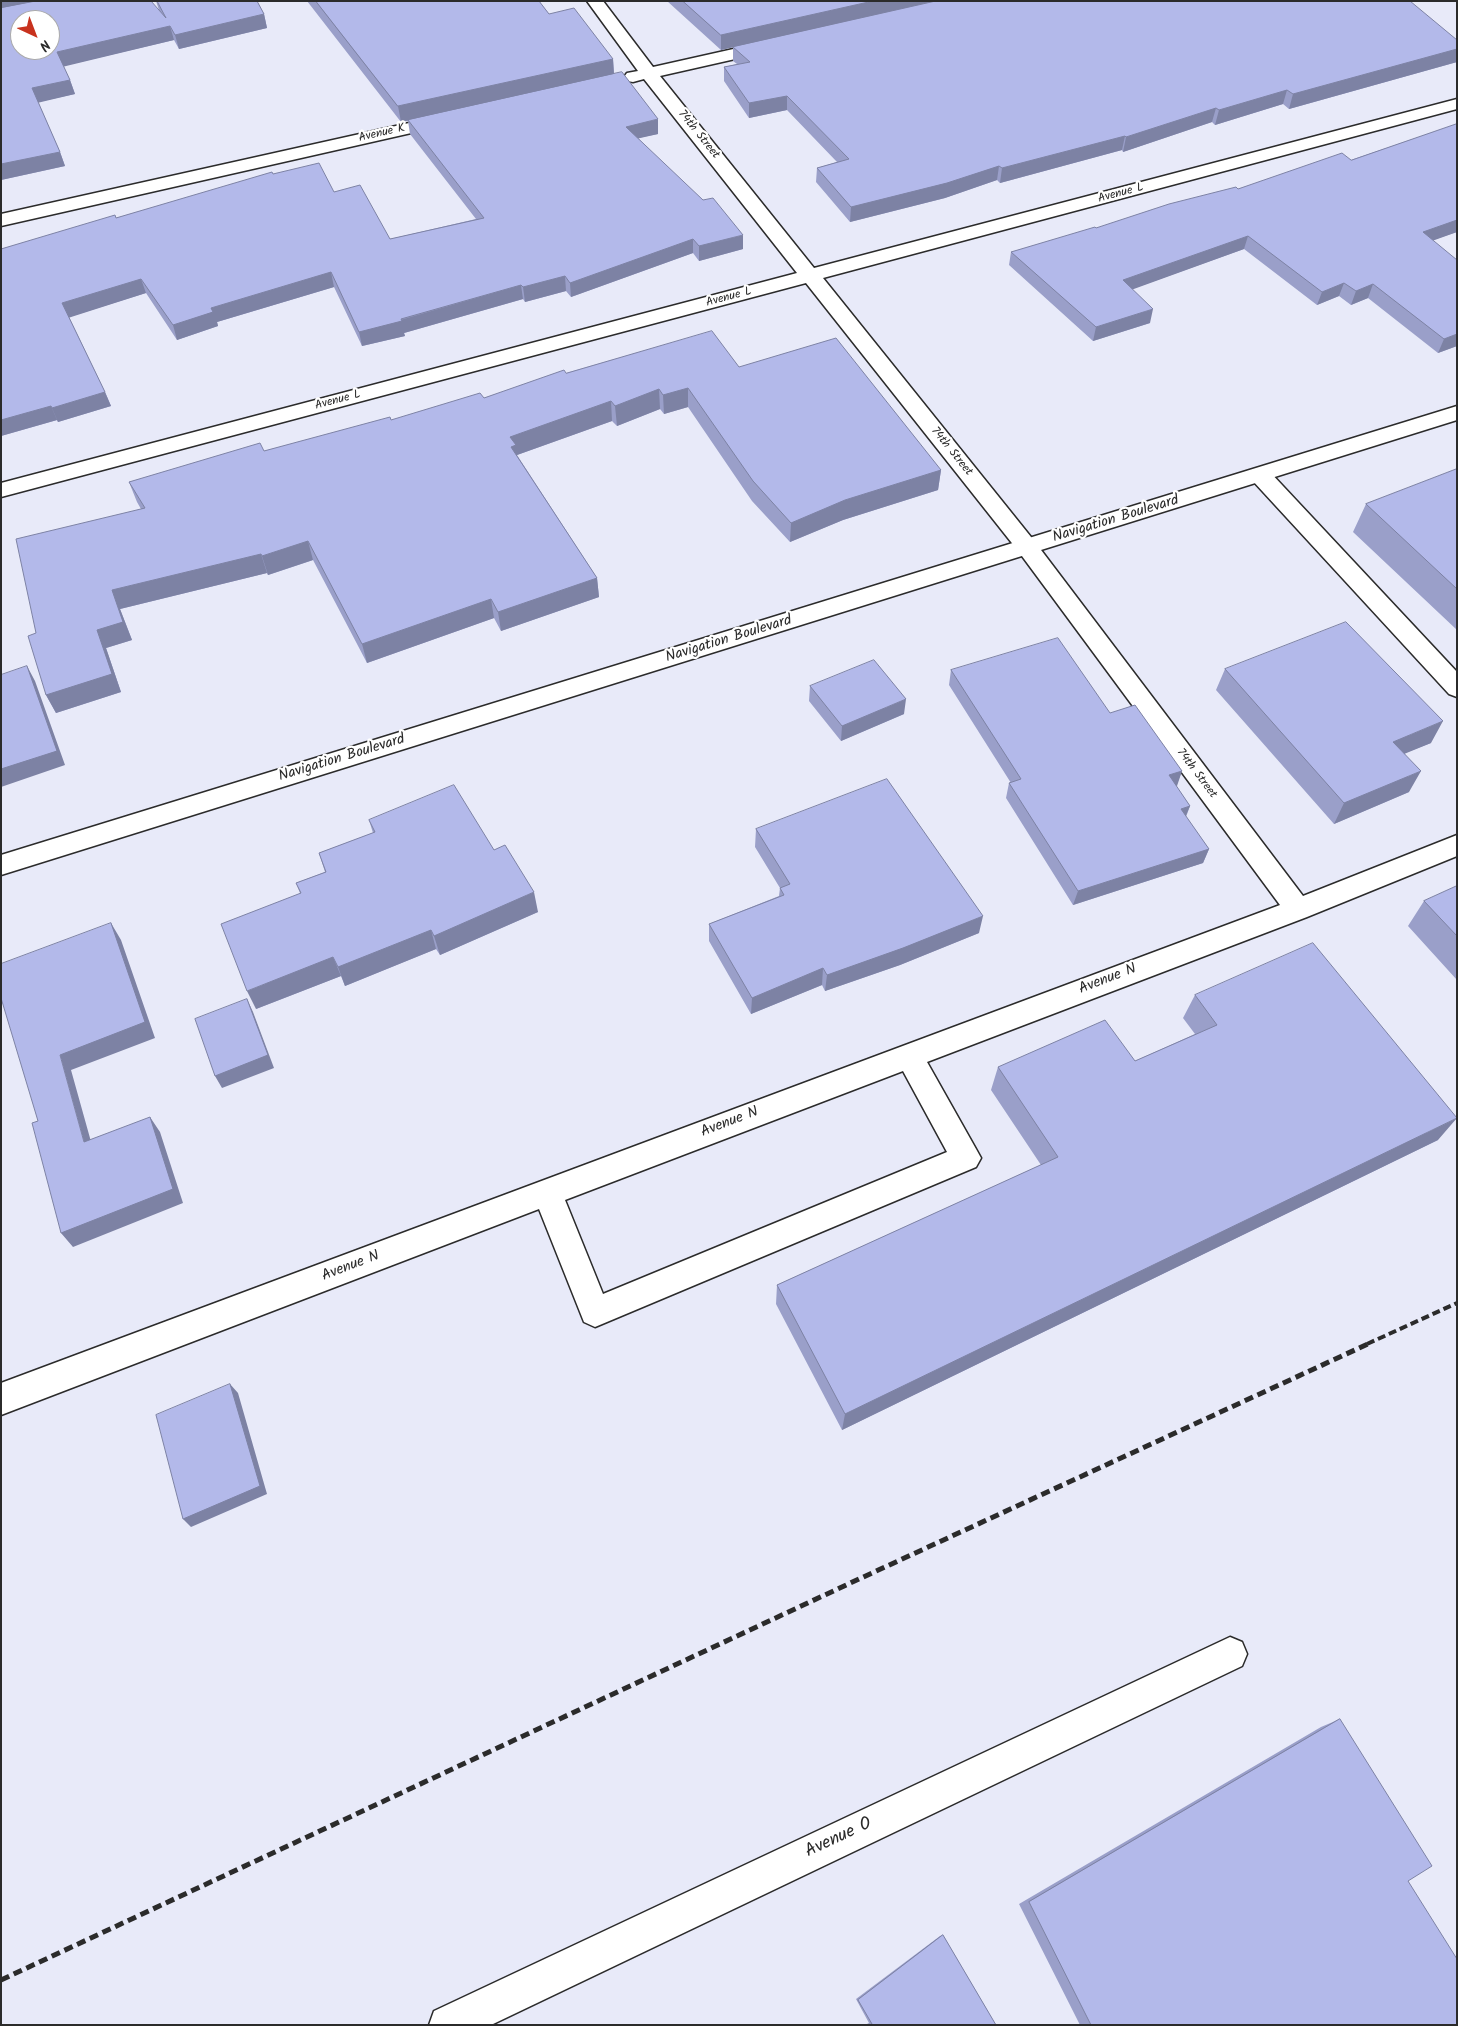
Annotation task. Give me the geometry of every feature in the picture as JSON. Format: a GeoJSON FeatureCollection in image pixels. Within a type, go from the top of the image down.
{"type":"FeatureCollection","features":[{"type":"Feature","properties":{"kind":"street","name":"74th Street"},"geometry":{"type":"LineString","coordinates":[[595,1],[649,74],[1027,547],[1298,909]]}},
{"type":"Feature","properties":{"kind":"street"},"geometry":{"type":"LineString","coordinates":[[620,80],[784,43]]}},
{"type":"Feature","properties":{"kind":"street","name":"Avenue L"},"geometry":{"type":"LineString","coordinates":[[1,490],[1457,104]]}},
{"type":"Feature","properties":{"kind":"street","name":"Avenue K"},"geometry":{"type":"LineString","coordinates":[[1,220],[465,115]]}},
{"type":"Feature","properties":{"kind":"street","name":"Navigation Boulevard"},"geometry":{"type":"LineString","coordinates":[[1,865],[1457,413]]}},
{"type":"Feature","properties":{"kind":"street"},"geometry":{"type":"LineString","coordinates":[[1260,474],[1457,688]]}},
{"type":"Feature","properties":{"kind":"street","name":"Avenue N"},"geometry":{"type":"LineString","coordinates":[[1,1400],[1298,909],[1457,845]]}},
{"type":"Feature","properties":{"kind":"street"},"geometry":{"type":"LineString","coordinates":[[547,1192],[594,1312],[966,1158],[909,1056]]}},
{"type":"Feature","properties":{"kind":"street","name":"Avenue O"},"geometry":{"type":"LineString","coordinates":[[448,2025],[1230,1654]]}},
{"type":"Feature","properties":{"kind":"building"},"geometry":{"type":"Polygon","coordinates":[[[36,1],[151,1],[166,18],[157,1],[257,1],[264,14],[175,35],[170,26],[60,51],[60,10],[10,10],[10,60],[60,60],[60,58],[70,80],[32,88],[60,152],[1,164],[1,8],[36,1]]]}},
{"type":"Feature","properties":{"kind":"building"},"geometry":{"type":"Polygon","coordinates":[[[316,1],[539,1],[549,14],[574,8],[613,59],[398,106],[316,1]]]}},
{"type":"Feature","properties":{"kind":"building"},"geometry":{"type":"Polygon","coordinates":[[[683,1],[873,1],[721,35],[683,1]]]}},
{"type":"Feature","properties":{"kind":"building"},"geometry":{"type":"Polygon","coordinates":[[[936,1],[1410,1],[1457,40],[1457,49],[1293,94],[1287,90],[1219,110],[1216,108],[1126,137],[1002,168],[999,166],[947,183],[851,207],[817,168],[849,159],[787,96],[749,103],[724,67],[750,62],[733,47],[936,1]]]}},
{"type":"Feature","properties":{"kind":"building"},"geometry":{"type":"Polygon","coordinates":[[[622,72],[658,119],[626,127],[703,200],[713,198],[743,235],[699,246],[693,239],[570,283],[565,276],[523,287],[521,285],[359,332],[331,272],[211,308],[213,312],[173,325],[141,279],[62,303],[105,392],[52,408],[51,406],[1,420],[1,249],[115,215],[116,218],[272,172],[273,174],[319,163],[334,192],[360,185],[390,239],[484,218],[408,120],[622,72]]]}},
{"type":"Feature","properties":{"kind":"building"},"geometry":{"type":"Polygon","coordinates":[[[1457,124],[1457,220],[1423,232],[1457,260],[1457,334],[1444,339],[1373,284],[1356,291],[1344,283],[1322,292],[1248,236],[1123,280],[1153,309],[1096,327],[1011,252],[1096,228],[1169,204],[1236,187],[1238,189],[1342,153],[1351,160],[1457,124]]]}},
{"type":"Feature","properties":{"kind":"building"},"geometry":{"type":"Polygon","coordinates":[[[712,331],[739,367],[836,338],[941,470],[845,500],[791,523],[753,481],[688,388],[663,395],[659,389],[615,406],[611,401],[510,437],[516,445],[511,447],[597,578],[498,612],[491,599],[362,644],[308,541],[262,556],[261,554],[112,590],[123,622],[97,630],[112,674],[46,695],[28,636],[36,633],[16,539],[145,508],[129,482],[260,443],[264,451],[390,417],[391,420],[480,393],[484,398],[564,370],[566,373],[712,331]]]}},
{"type":"Feature","properties":{"kind":"building"},"geometry":{"type":"Polygon","coordinates":[[[1457,469],[1457,589],[1366,504],[1457,469]]]}},
{"type":"Feature","properties":{"kind":"building"},"geometry":{"type":"Polygon","coordinates":[[[1346,622],[1443,721],[1393,742],[1421,771],[1344,803],[1225,669],[1346,622]]]}},
{"type":"Feature","properties":{"kind":"building"},"geometry":{"type":"Polygon","coordinates":[[[1058,638],[1110,713],[1135,705],[1182,771],[1169,775],[1190,806],[1181,809],[1209,849],[1078,891],[1009,783],[1021,779],[951,670],[1058,638]]]}},
{"type":"Feature","properties":{"kind":"building"},"geometry":{"type":"Polygon","coordinates":[[[874,660],[906,699],[842,726],[810,686],[874,660]]]}},
{"type":"Feature","properties":{"kind":"building"},"geometry":{"type":"Polygon","coordinates":[[[27,666],[57,751],[1,769],[1,675],[27,666]]]}},
{"type":"Feature","properties":{"kind":"building"},"geometry":{"type":"Polygon","coordinates":[[[887,779],[983,916],[903,948],[827,975],[823,968],[752,998],[709,924],[784,895],[780,888],[790,884],[756,829],[887,779]]]}},
{"type":"Feature","properties":{"kind":"building"},"geometry":{"type":"Polygon","coordinates":[[[454,785],[494,850],[505,845],[534,892],[434,936],[431,930],[338,967],[333,957],[247,991],[221,924],[301,893],[296,883],[326,872],[319,853],[375,832],[369,820],[454,785]]]}},
{"type":"Feature","properties":{"kind":"building"},"geometry":{"type":"Polygon","coordinates":[[[1457,886],[1457,936],[1424,901],[1457,886]]]}},
{"type":"Feature","properties":{"kind":"building"},"geometry":{"type":"Polygon","coordinates":[[[111,923],[145,1022],[60,1055],[84,1142],[150,1117],[173,1189],[61,1233],[32,1123],[38,1121],[1,998],[1,964],[111,923]]]}},
{"type":"Feature","properties":{"kind":"building"},"geometry":{"type":"Polygon","coordinates":[[[1313,943],[1457,1118],[845,1414],[777,1285],[1058,1157],[998,1067],[1105,1020],[1135,1061],[1217,1025],[1195,995],[1313,943]]]}},
{"type":"Feature","properties":{"kind":"building"},"geometry":{"type":"Polygon","coordinates":[[[247,999],[268,1055],[215,1076],[195,1019],[247,999]]]}},
{"type":"Feature","properties":{"kind":"building"},"geometry":{"type":"Polygon","coordinates":[[[230,1384],[260,1486],[183,1519],[156,1415],[230,1384]]]}},
{"type":"Feature","properties":{"kind":"building"},"geometry":{"type":"Polygon","coordinates":[[[1340,1719],[1432,1866],[1408,1881],[1457,1959],[1457,2025],[1091,2025],[1029,1902],[1340,1719]]]}},
{"type":"Feature","properties":{"kind":"building"},"geometry":{"type":"Polygon","coordinates":[[[943,1935],[996,2025],[870,2025],[872,2024],[858,2000],[943,1935]]]}},
{"type":"Feature","properties":{"kind":"railway"},"geometry":{"type":"LineString","coordinates":[[1367,1344],[1457,1303]]}},
{"type":"Feature","properties":{"kind":"railway"},"geometry":{"type":"LineString","coordinates":[[1,1980],[859,1579],[1370,1343]]}}]}
